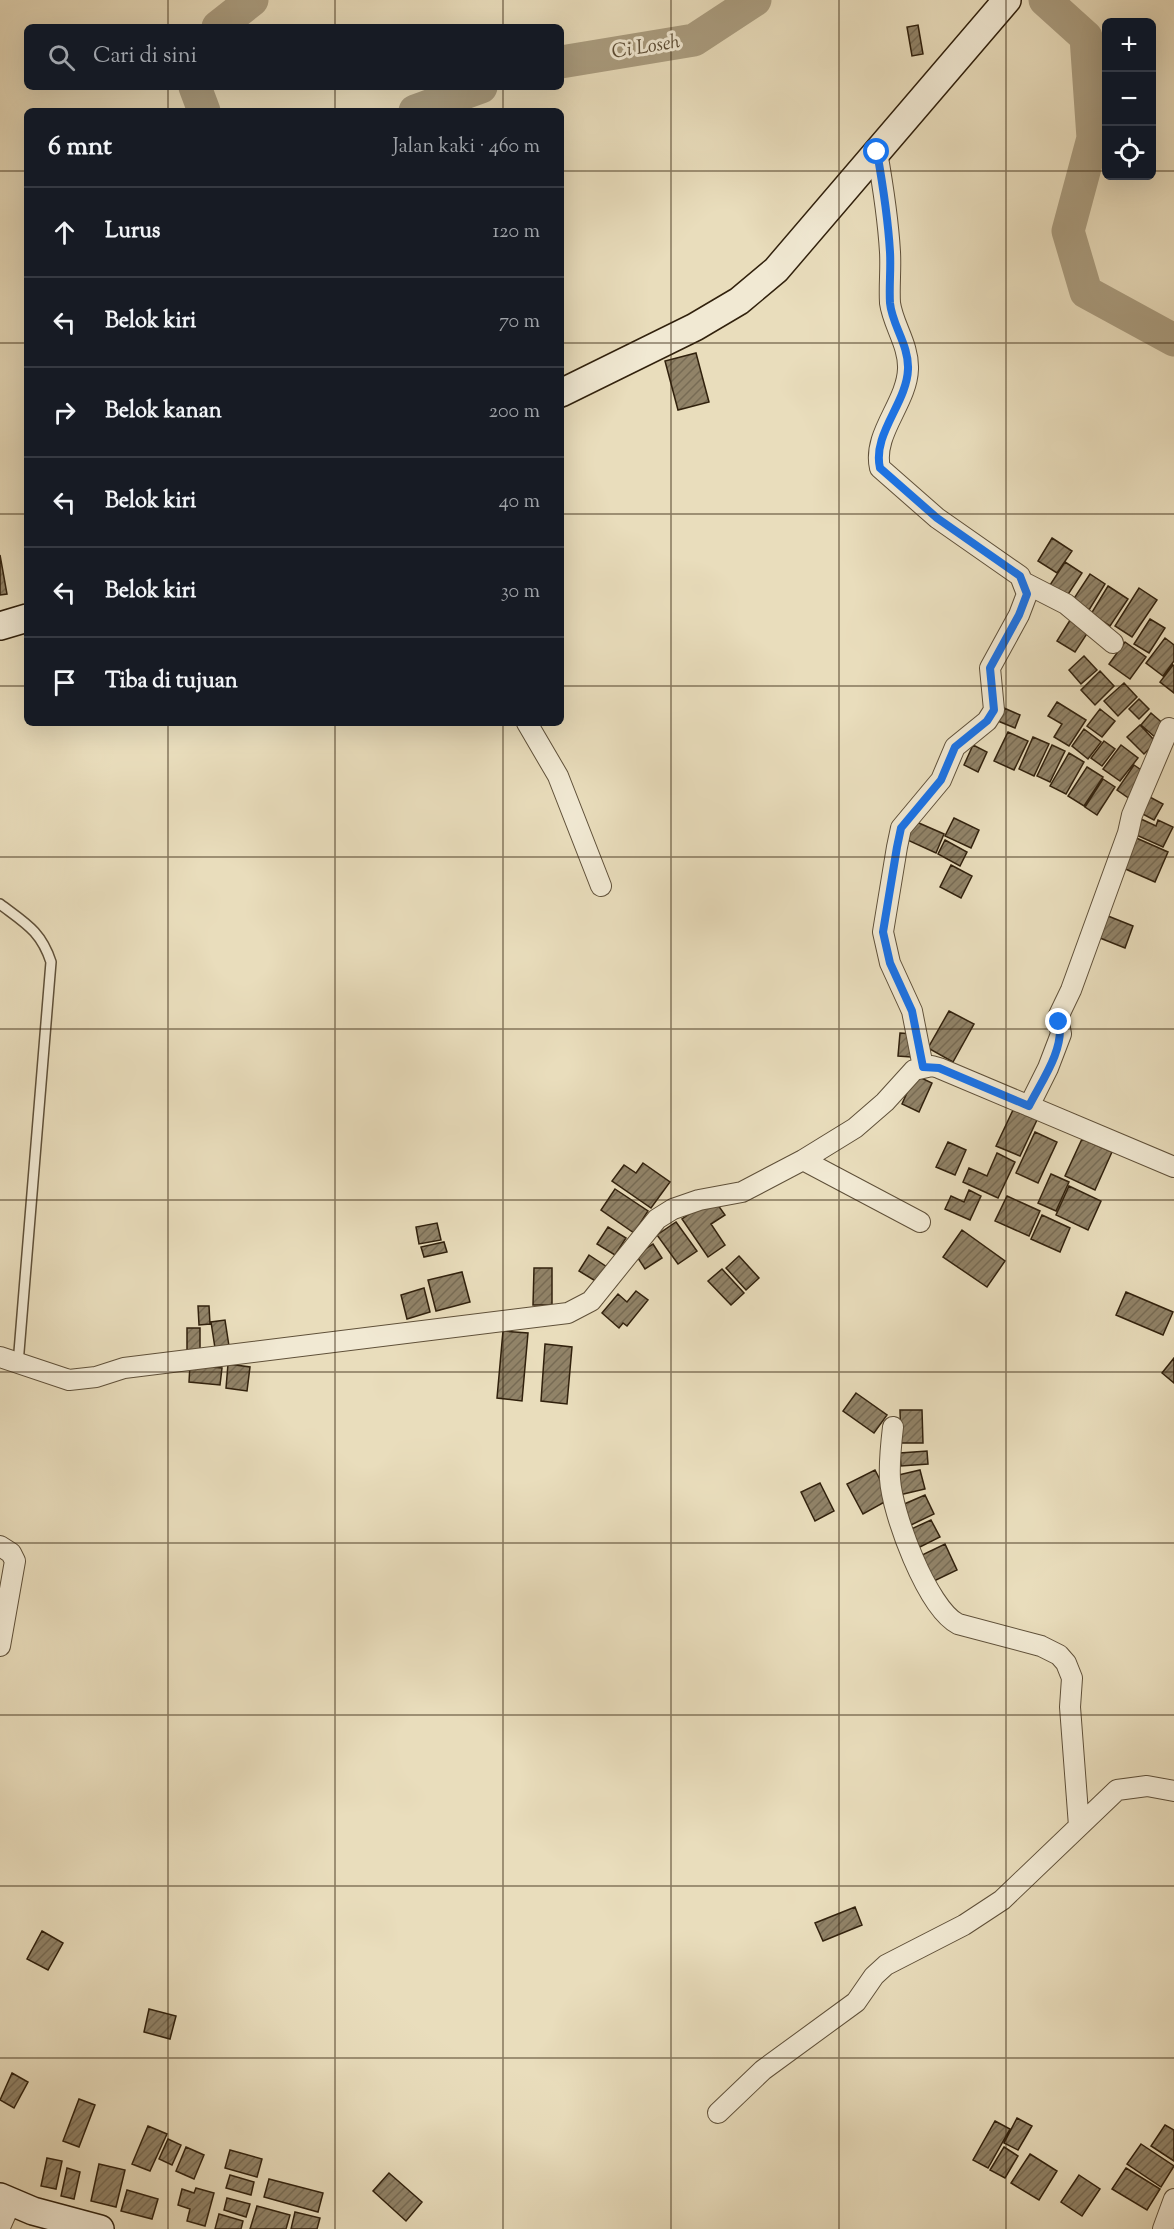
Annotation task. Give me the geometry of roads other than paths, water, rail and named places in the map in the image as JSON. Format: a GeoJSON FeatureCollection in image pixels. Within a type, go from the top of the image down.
{"type":"FeatureCollection","features":[{"type":"Feature","properties":{"kind":"street"},"geometry":{"type":"LineString","coordinates":[[564,392],[695,327],[739,301],[776,270],[1007,0]]}},
{"type":"Feature","properties":{"kind":"street"},"geometry":{"type":"LineString","coordinates":[[877,152],[886,204],[890,305],[906,351],[908,370],[892,420],[880,444],[878,458],[880,468],[937,518],[1020,576],[1025,583],[1027,594],[1019,615],[990,668],[994,710],[987,721],[955,747],[941,780],[901,828],[883,932],[890,963],[912,1011],[923,1067]]}},
{"type":"Feature","properties":{"kind":"street"},"geometry":{"type":"LineString","coordinates":[[1025,583],[1066,604],[1113,643]]}},
{"type":"Feature","properties":{"kind":"street"},"geometry":{"type":"LineString","coordinates":[[0,626],[24,619]]}},
{"type":"Feature","properties":{"kind":"street"},"geometry":{"type":"LineString","coordinates":[[529,726],[558,776],[600,886]]}},
{"type":"Feature","properties":{"kind":"street"},"geometry":{"type":"LineString","coordinates":[[1029,1106],[1048,1068],[1061,1034],[1059,1013],[1071,990],[1128,833],[1132,815],[1169,728]]}},
{"type":"Feature","properties":{"kind":"street"},"geometry":{"type":"LineString","coordinates":[[9,1360],[60,1378],[78,1380],[124,1368],[568,1313],[591,1301],[657,1219],[674,1209],[699,1200],[742,1192],[802,1160],[855,1128],[885,1102],[914,1070],[923,1067],[939,1068],[1174,1167]]}},
{"type":"Feature","properties":{"kind":"street"},"geometry":{"type":"LineString","coordinates":[[802,1160],[920,1222]]}},
{"type":"Feature","properties":{"kind":"street"},"geometry":{"type":"LineString","coordinates":[[892,1427],[890,1481],[900,1521],[922,1578],[942,1612],[958,1624],[1041,1646],[1059,1655],[1066,1664],[1072,1678],[1070,1707],[1080,1826]]}},
{"type":"Feature","properties":{"kind":"street"},"geometry":{"type":"LineString","coordinates":[[0,1546],[11,1553],[15,1561],[0,1646]]}},
{"type":"Feature","properties":{"kind":"street"},"geometry":{"type":"LineString","coordinates":[[718,2114],[763,2070],[856,2002],[874,1976],[886,1965],[964,1925],[1002,1900],[1117,1790],[1147,1786],[1174,1791]]}},
{"type":"Feature","properties":{"kind":"street"},"geometry":{"type":"LineString","coordinates":[[0,2228],[6,2199],[33,2211],[100,2229]]}},
{"type":"Feature","properties":{"kind":"street"},"geometry":{"type":"LineString","coordinates":[[1168,2224],[1174,2199]]}},
{"type":"Feature","properties":{"kind":"lane"},"geometry":{"type":"LineString","coordinates":[[0,904],[31,928],[45,943],[51,962],[9,1360]]}},
{"type":"Feature","properties":{"kind":"waterway","name":"Ci Loseh"},"geometry":{"type":"LineString","coordinates":[[222,24],[252,0]]}},
{"type":"Feature","properties":{"kind":"waterway","name":"Ci Loseh"},"geometry":{"type":"LineString","coordinates":[[564,62],[694,40],[755,0]]}},
{"type":"Feature","properties":{"kind":"waterway","name":"Ci Loseh"},"geometry":{"type":"LineString","coordinates":[[1045,0],[1086,37],[1093,138],[1068,231],[1086,292],[1174,340]]}},
{"type":"Feature","properties":{"kind":"waterway","name":"Ci Loseh"},"geometry":{"type":"LineString","coordinates":[[196,90],[203,108]]}},
{"type":"Feature","properties":{"kind":"waterway","name":"Ci Loseh"},"geometry":{"type":"LineString","coordinates":[[423,108],[473,90]]}}]}
